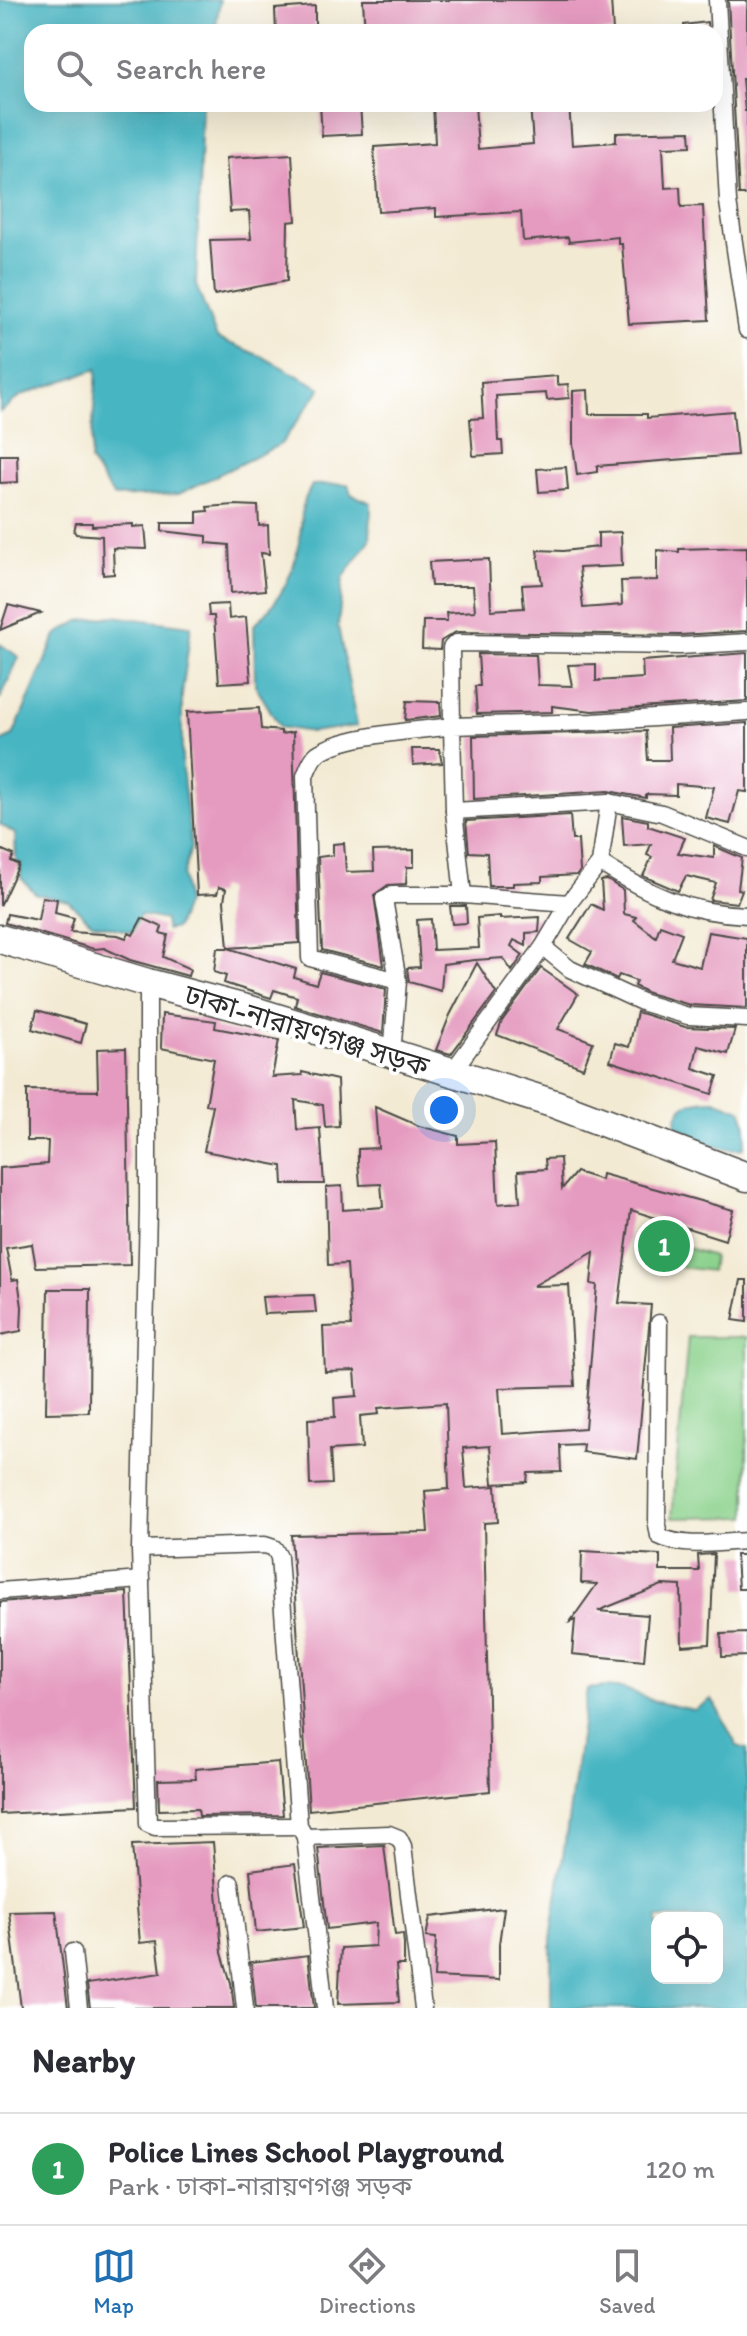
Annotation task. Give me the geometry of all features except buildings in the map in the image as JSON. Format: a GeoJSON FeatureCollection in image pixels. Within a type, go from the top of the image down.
{"type":"FeatureCollection","features":[{"type":"Feature","properties":{"kind":"highway","name":"ঢাকা-নারায়ণগঞ্জ সড়ক"},"geometry":{"type":"LineString","coordinates":[[0,939],[261,1013],[555,1104],[747,1177]]}},
{"type":"Feature","properties":{"kind":"street"},"geometry":{"type":"LineString","coordinates":[[717,0],[718,24]]}},
{"type":"Feature","properties":{"kind":"street"},"geometry":{"type":"LineString","coordinates":[[723,110],[728,202],[747,330]]}},
{"type":"Feature","properties":{"kind":"street"},"geometry":{"type":"LineString","coordinates":[[463,895],[454,808],[451,648],[456,643],[680,646],[747,642]]}},
{"type":"Feature","properties":{"kind":"street"},"geometry":{"type":"LineString","coordinates":[[398,981],[310,958],[305,776],[314,756],[335,745],[453,732],[747,712]]}},
{"type":"Feature","properties":{"kind":"street"},"geometry":{"type":"LineString","coordinates":[[454,808],[609,802],[662,813],[747,848]]}},
{"type":"Feature","properties":{"kind":"street"},"geometry":{"type":"LineString","coordinates":[[452,1072],[600,863],[609,802]]}},
{"type":"Feature","properties":{"kind":"street"},"geometry":{"type":"LineString","coordinates":[[600,863],[640,889],[672,902],[722,914],[747,915]]}},
{"type":"Feature","properties":{"kind":"street"},"geometry":{"type":"LineString","coordinates":[[392,1055],[398,981],[386,896],[463,895],[569,903]]}},
{"type":"Feature","properties":{"kind":"street"},"geometry":{"type":"LineString","coordinates":[[543,947],[570,969],[644,1003],[688,1016],[747,1019]]}},
{"type":"Feature","properties":{"kind":"street"},"geometry":{"type":"LineString","coordinates":[[148,983],[148,1209],[140,1549],[148,1824],[155,1827],[389,1834],[399,1838],[403,1846],[423,2008]]}},
{"type":"Feature","properties":{"kind":"street"},"geometry":{"type":"LineString","coordinates":[[659,1323],[659,1536],[681,1543],[747,1541]]}},
{"type":"Feature","properties":{"kind":"street"},"geometry":{"type":"LineString","coordinates":[[140,1549],[265,1545],[274,1548],[279,1557],[302,1832],[325,2008]]}},
{"type":"Feature","properties":{"kind":"street"},"geometry":{"type":"LineString","coordinates":[[0,1591],[141,1580]]}},
{"type":"Feature","properties":{"kind":"street"},"geometry":{"type":"LineString","coordinates":[[231,1883],[245,2008]]}},
{"type":"Feature","properties":{"kind":"street"},"geometry":{"type":"LineString","coordinates":[[73,1952],[79,2008]]}},
{"type":"Feature","properties":{"kind":"green space"},"geometry":{"type":"Polygon","coordinates":[[[649,1236],[713,1256],[711,1271],[646,1263],[649,1236]]]}},
{"type":"Feature","properties":{"kind":"green space"},"geometry":{"type":"Polygon","coordinates":[[[688,1337],[747,1337],[747,1517],[672,1518],[688,1337]]]}},
{"type":"Feature","properties":{"kind":"water"},"geometry":{"type":"Polygon","coordinates":[[[0,0],[220,0],[216,24],[24,24],[24,112],[202,112],[196,285],[217,338],[263,357],[321,388],[281,444],[179,494],[114,497],[90,461],[97,369],[22,395],[0,412],[0,0]]]}},
{"type":"Feature","properties":{"kind":"water"},"geometry":{"type":"Polygon","coordinates":[[[348,484],[351,494],[371,503],[370,540],[343,578],[338,626],[357,726],[311,732],[280,727],[255,685],[254,625],[274,604],[293,568],[303,505],[312,485],[348,484]]]}},
{"type":"Feature","properties":{"kind":"water"},"geometry":{"type":"Polygon","coordinates":[[[113,616],[191,626],[182,695],[182,767],[191,847],[183,876],[186,902],[176,928],[166,930],[165,920],[140,915],[132,932],[92,923],[68,901],[36,894],[21,878],[20,863],[16,862],[15,834],[0,824],[0,742],[13,736],[56,635],[79,621],[113,616]]]}},
{"type":"Feature","properties":{"kind":"water"},"geometry":{"type":"Polygon","coordinates":[[[0,644],[19,657],[0,699],[0,644]]]}},
{"type":"Feature","properties":{"kind":"water"},"geometry":{"type":"Polygon","coordinates":[[[715,1100],[741,1110],[746,1129],[744,1148],[715,1146],[676,1126],[683,1107],[694,1102],[715,1100]]]}},
{"type":"Feature","properties":{"kind":"water"},"geometry":{"type":"Polygon","coordinates":[[[587,1689],[625,1689],[657,1702],[694,1710],[712,1699],[737,1746],[747,1749],[747,2008],[551,2008],[551,1939],[587,1689]]]}},
{"type":"Feature","properties":{"kind":"place","name":"Police Lines School Playground"},"geometry":{"type":"Point","coordinates":[664,1246]}}]}
